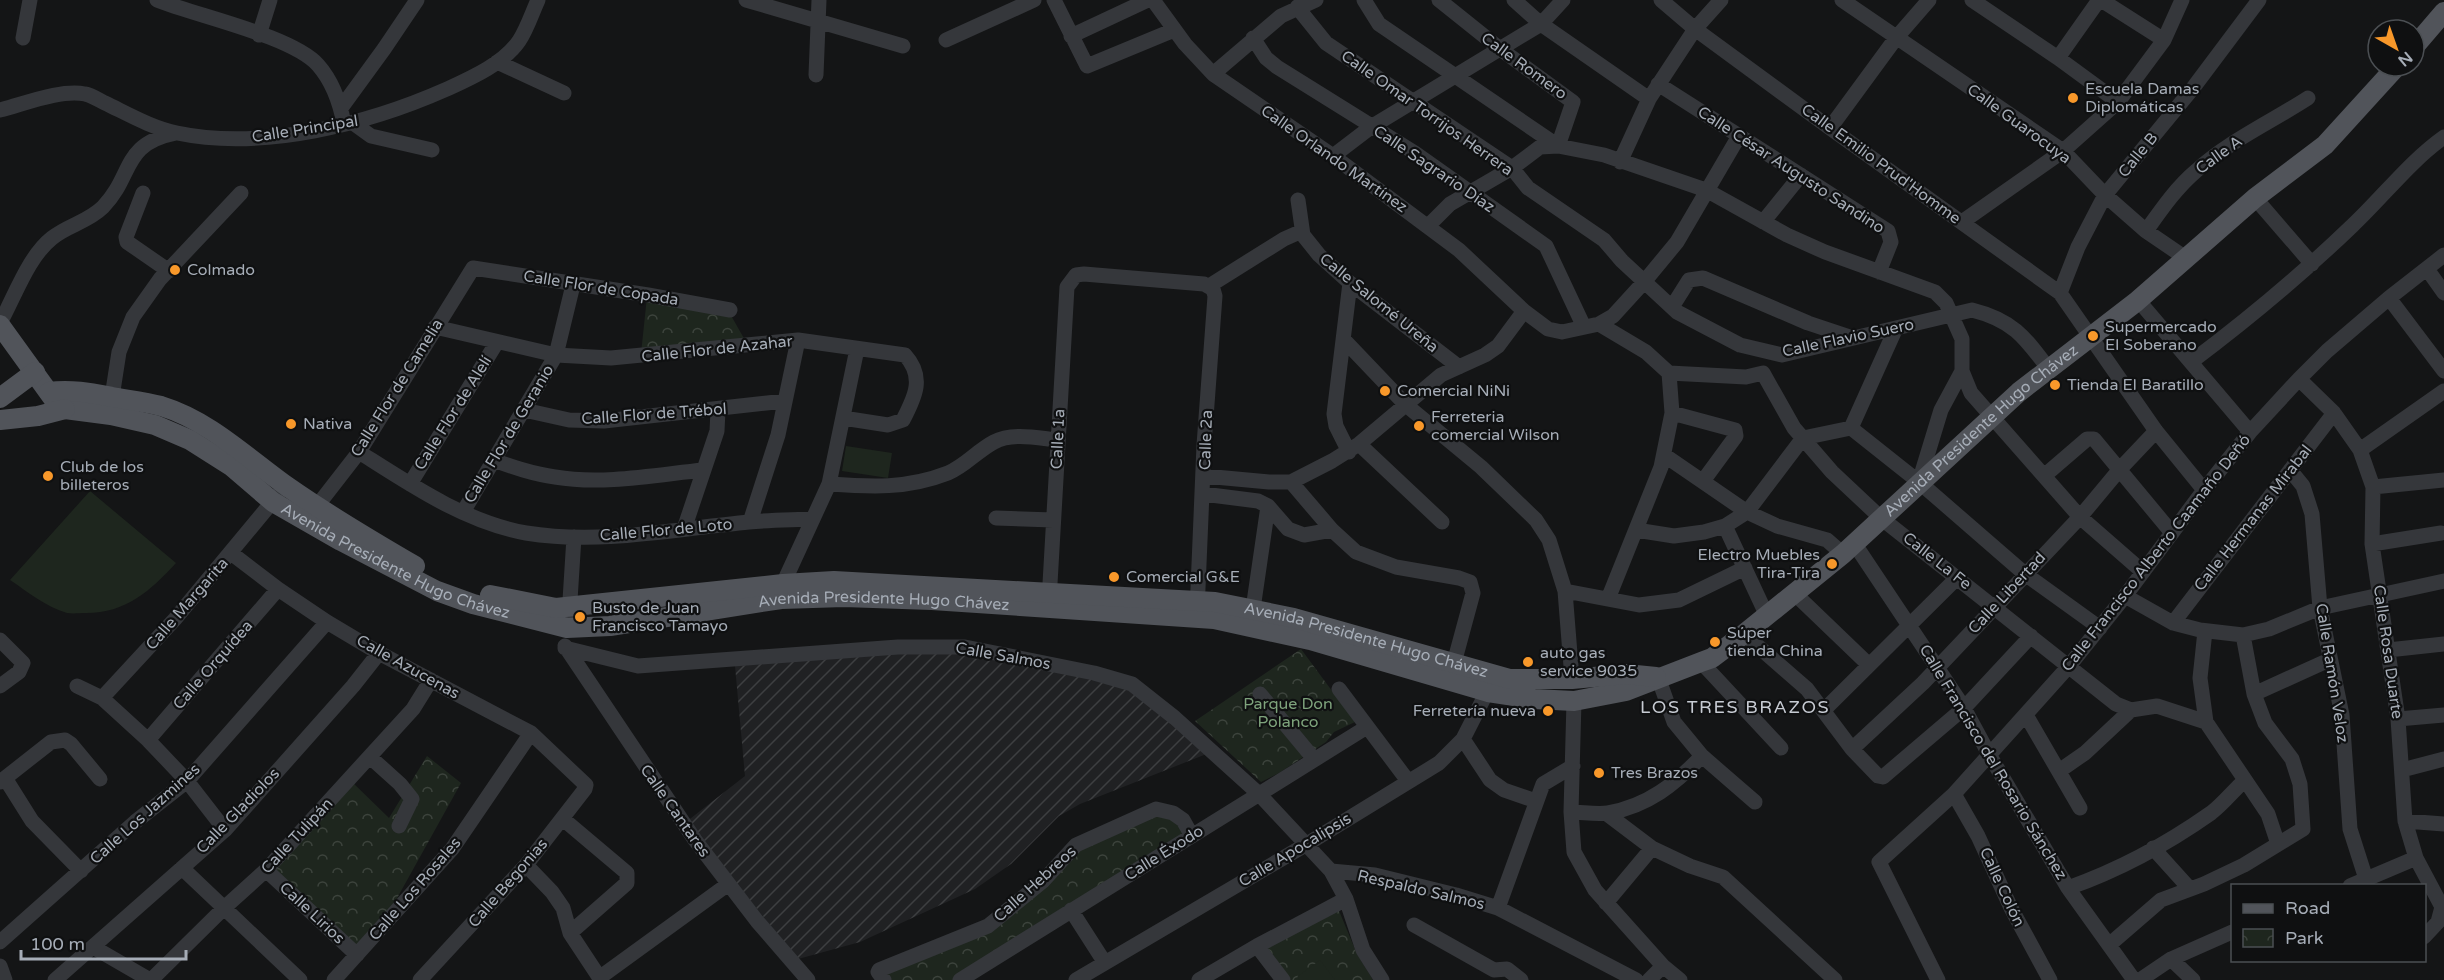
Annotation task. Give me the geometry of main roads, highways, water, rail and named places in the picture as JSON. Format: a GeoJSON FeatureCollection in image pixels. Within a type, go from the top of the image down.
{"type":"FeatureCollection","features":[{"type":"Feature","properties":{"kind":"main road"},"geometry":{"type":"LineString","coordinates":[[2426,33],[2444,12]]}},
{"type":"Feature","properties":{"kind":"main road","name":"Avenida Presidente Hugo Chávez"},"geometry":{"type":"LineString","coordinates":[[1197,609],[1214,619],[1491,684],[1534,699],[1574,700],[1626,683],[1658,678],[1712,658],[1767,616],[1848,548],[2048,368],[2138,300],[2256,198],[2325,145],[2386,78]]}},
{"type":"Feature","properties":{"kind":"main road"},"geometry":{"type":"LineString","coordinates":[[0,324],[57,404],[65,409]]}},
{"type":"Feature","properties":{"kind":"main road"},"geometry":{"type":"LineString","coordinates":[[0,398],[34,372]]}},
{"type":"Feature","properties":{"kind":"main road","name":"Avenida Presidente Hugo Chávez"},"geometry":{"type":"LineString","coordinates":[[49,392],[62,390],[82,392],[162,406],[200,423],[286,486],[418,568],[500,599],[556,608],[782,591]]}},
{"type":"Feature","properties":{"kind":"main road"},"geometry":{"type":"LineString","coordinates":[[0,420],[38,416],[65,409]]}},
{"type":"Feature","properties":{"kind":"main road","name":"Avenida Presidente Hugo Chávez"},"geometry":{"type":"LineString","coordinates":[[65,409],[111,415],[155,425],[190,440],[231,466],[273,501],[341,541],[437,591],[566,638],[610,626],[834,581],[1049,600],[1197,609],[1253,609],[1294,618],[1454,663],[1491,684],[1510,679],[1572,679],[1626,683]]}},
{"type":"Feature","properties":{"kind":"place","name":"Escuela Damas Diplomáticas"},"geometry":{"type":"Point","coordinates":[2073,98]}},
{"type":"Feature","properties":{"kind":"place","name":"Colmado"},"geometry":{"type":"Point","coordinates":[175,270]}},
{"type":"Feature","properties":{"kind":"place","name":"Supermercado El Soberano"},"geometry":{"type":"Point","coordinates":[2093,336]}},
{"type":"Feature","properties":{"kind":"place","name":"Tienda El Baratillo"},"geometry":{"type":"Point","coordinates":[2055,385]}},
{"type":"Feature","properties":{"kind":"place","name":"Comercial NiNi"},"geometry":{"type":"Point","coordinates":[1385,391]}},
{"type":"Feature","properties":{"kind":"place","name":"Nativa"},"geometry":{"type":"Point","coordinates":[291,424]}},
{"type":"Feature","properties":{"kind":"place","name":"Ferreteria comercial Wilson"},"geometry":{"type":"Point","coordinates":[1419,426]}},
{"type":"Feature","properties":{"kind":"place","name":"Club de los billeteros"},"geometry":{"type":"Point","coordinates":[48,476]}},
{"type":"Feature","properties":{"kind":"place","name":"Electro Muebles Tira-Tira"},"geometry":{"type":"Point","coordinates":[1832,564]}},
{"type":"Feature","properties":{"kind":"place","name":"Comercial G&E"},"geometry":{"type":"Point","coordinates":[1114,577]}},
{"type":"Feature","properties":{"kind":"place","name":"Busto de Juan Francisco Tamayo"},"geometry":{"type":"Point","coordinates":[580,617]}},
{"type":"Feature","properties":{"kind":"place","name":"Súper tienda China"},"geometry":{"type":"Point","coordinates":[1715,642]}},
{"type":"Feature","properties":{"kind":"place","name":"auto gas service 9035"},"geometry":{"type":"Point","coordinates":[1528,662]}},
{"type":"Feature","properties":{"kind":"place","name":"Ferretería nueva"},"geometry":{"type":"Point","coordinates":[1548,711]}},
{"type":"Feature","properties":{"kind":"place","name":"Tres Brazos"},"geometry":{"type":"Point","coordinates":[1599,773]}},
{"type":"Feature","properties":{"kind":"district","name":"LOS TRES BRAZOS"},"geometry":{"type":"Point","coordinates":[1735,707]}},
{"type":"Feature","properties":{"kind":"park label","name":"Parque Don Polanco"},"geometry":{"type":"Point","coordinates":[1288,713]}}]}
